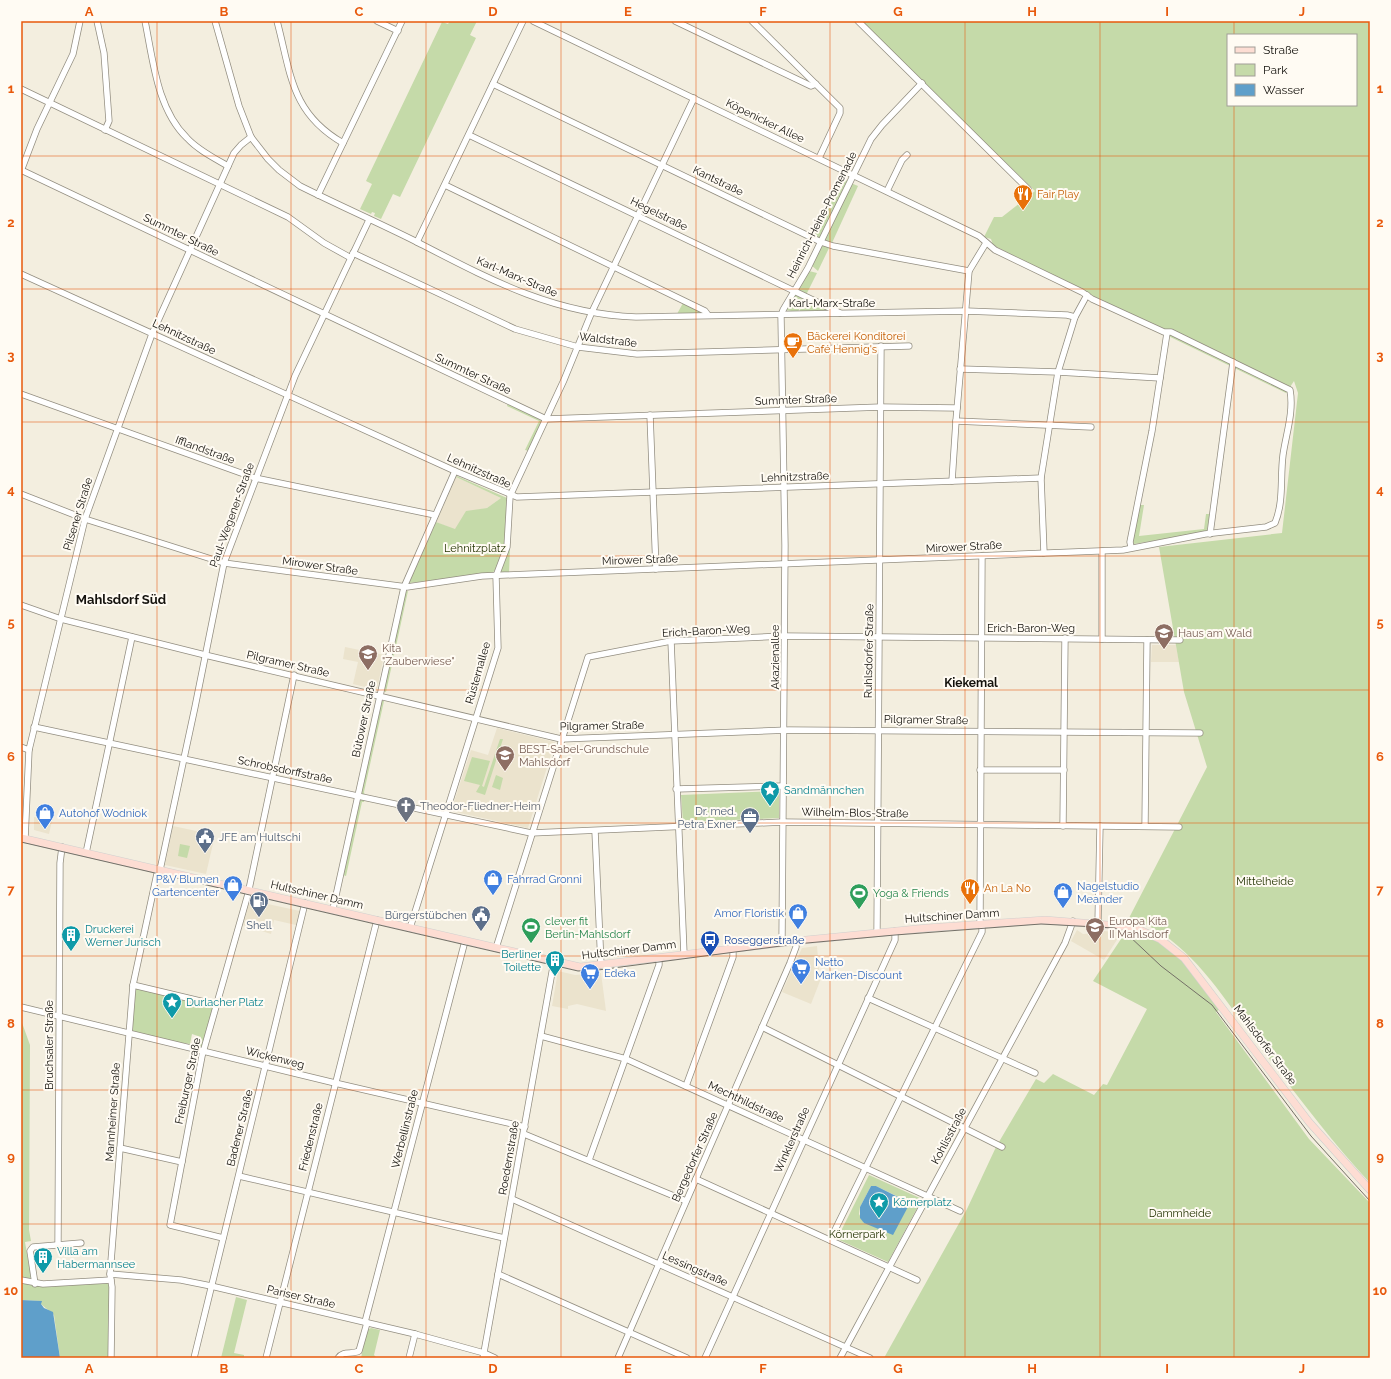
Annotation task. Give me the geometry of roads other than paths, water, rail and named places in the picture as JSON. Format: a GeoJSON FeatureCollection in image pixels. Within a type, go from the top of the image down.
{"type":"FeatureCollection","features":[{"type":"Feature","properties":{"kind":"main road","name":"Hultschiner Damm"},"geometry":{"type":"LineString","coordinates":[[23,838],[580,967],[601,966],[782,942],[981,924],[1044,920],[1133,926]]}},
{"type":"Feature","properties":{"kind":"main road","name":"Mahlsdorfer Straße"},"geometry":{"type":"LineString","coordinates":[[1133,926],[1160,938],[1184,958],[1309,1122],[1370,1190]]}},
{"type":"Feature","properties":{"kind":"street"},"geometry":{"type":"LineString","coordinates":[[21,170],[37,129],[74,54],[80,21]]}},
{"type":"Feature","properties":{"kind":"street"},"geometry":{"type":"LineString","coordinates":[[97,21],[104,53],[109,121],[105,130]]}},
{"type":"Feature","properties":{"kind":"street"},"geometry":{"type":"LineString","coordinates":[[145,21],[162,95],[176,125],[196,146],[228,166]]}},
{"type":"Feature","properties":{"kind":"street","name":"Karl-Marx-Straße"},"geometry":{"type":"LineString","coordinates":[[215,21],[239,106],[251,137],[268,159],[284,175],[318,195],[369,220],[532,296],[591,314],[652,318],[708,315],[932,313],[966,311],[1067,315],[1074,317]]}},
{"type":"Feature","properties":{"kind":"street"},"geometry":{"type":"LineString","coordinates":[[277,21],[295,88],[302,105],[320,127],[344,142]]}},
{"type":"Feature","properties":{"kind":"street"},"geometry":{"type":"LineString","coordinates":[[377,21],[398,31]]}},
{"type":"Feature","properties":{"kind":"street"},"geometry":{"type":"LineString","coordinates":[[318,195],[402,21]]}},
{"type":"Feature","properties":{"kind":"street"},"geometry":{"type":"LineString","coordinates":[[417,242],[524,21]]}},
{"type":"Feature","properties":{"kind":"street","name":"Köpenicker Allee"},"geometry":{"type":"LineString","coordinates":[[533,21],[979,236],[995,250],[1087,295],[1167,333],[1172,332],[1290,390],[1291,410],[1283,460],[1281,495],[1277,518],[1272,526]]}},
{"type":"Feature","properties":{"kind":"street"},"geometry":{"type":"LineString","coordinates":[[675,21],[811,86],[816,84]]}},
{"type":"Feature","properties":{"kind":"street"},"geometry":{"type":"LineString","coordinates":[[752,21],[838,105],[841,110],[819,158]]}},
{"type":"Feature","properties":{"kind":"street"},"geometry":{"type":"LineString","coordinates":[[858,21],[1028,189]]}},
{"type":"Feature","properties":{"kind":"street","name":"Heinrich-Heine-Promenade"},"geometry":{"type":"LineString","coordinates":[[782,373],[782,314],[821,242],[853,175],[876,132],[922,83]]}},
{"type":"Feature","properties":{"kind":"street","name":"Kantstraße"},"geometry":{"type":"LineString","coordinates":[[493,84],[821,242],[833,246],[969,272]]}},
{"type":"Feature","properties":{"kind":"street","name":"Waldstraße"},"geometry":{"type":"LineString","coordinates":[[21,89],[139,147],[288,217],[324,243],[515,329],[578,347],[637,354],[909,346]]}},
{"type":"Feature","properties":{"kind":"street","name":"Rüsternallee"},"geometry":{"type":"LineString","coordinates":[[410,928],[498,648],[496,576],[507,547],[510,496],[565,379],[591,314],[694,98]]}},
{"type":"Feature","properties":{"kind":"street","name":"Hegelstraße"},"geometry":{"type":"LineString","coordinates":[[468,135],[638,215],[840,313]]}},
{"type":"Feature","properties":{"kind":"street","name":"Pilsener Straße"},"geometry":{"type":"LineString","coordinates":[[23,838],[29,750],[85,519],[152,334],[228,166],[241,145],[251,137]]}},
{"type":"Feature","properties":{"kind":"street"},"geometry":{"type":"LineString","coordinates":[[886,191],[902,160],[907,156]]}},
{"type":"Feature","properties":{"kind":"street","name":"Summter Straße"},"geometry":{"type":"LineString","coordinates":[[21,170],[546,420],[881,407],[957,408]]}},
{"type":"Feature","properties":{"kind":"street"},"geometry":{"type":"LineString","coordinates":[[445,185],[705,311],[708,315]]}},
{"type":"Feature","properties":{"kind":"street","name":"Paul-Wegener-Straße"},"geometry":{"type":"LineString","coordinates":[[159,870],[184,759],[224,563],[288,395],[324,314],[369,220]]}},
{"type":"Feature","properties":{"kind":"street"},"geometry":{"type":"LineString","coordinates":[[952,481],[969,272],[986,243]]}},
{"type":"Feature","properties":{"kind":"street","name":"Lehnitzstraße"},"geometry":{"type":"LineString","coordinates":[[21,274],[510,496],[517,497],[785,488],[1041,478]]}},
{"type":"Feature","properties":{"kind":"street"},"geometry":{"type":"LineString","coordinates":[[1044,553],[1041,478],[1058,372],[1074,317],[1087,295]]}},
{"type":"Feature","properties":{"kind":"street"},"geometry":{"type":"LineString","coordinates":[[1131,547],[1130,542],[1152,431],[1167,333]]}},
{"type":"Feature","properties":{"kind":"street","name":"Ruhlsdorfer Straße"},"geometry":{"type":"LineString","coordinates":[[877,933],[881,346]]}},
{"type":"Feature","properties":{"kind":"street"},"geometry":{"type":"LineString","coordinates":[[1210,534],[1233,362]]}},
{"type":"Feature","properties":{"kind":"street"},"geometry":{"type":"LineString","coordinates":[[960,369],[1058,372],[1160,378]]}},
{"type":"Feature","properties":{"kind":"street","name":"Akazienallee"},"geometry":{"type":"LineString","coordinates":[[782,373],[785,488],[782,942]]}},
{"type":"Feature","properties":{"kind":"street","name":"Ifflandstraße"},"geometry":{"type":"LineString","coordinates":[[21,394],[256,478],[435,515]]}},
{"type":"Feature","properties":{"kind":"street"},"geometry":{"type":"LineString","coordinates":[[650,415],[656,569]]}},
{"type":"Feature","properties":{"kind":"street"},"geometry":{"type":"LineString","coordinates":[[956,421],[1091,427]]}},
{"type":"Feature","properties":{"kind":"street","name":"Bütower Straße"},"geometry":{"type":"LineString","coordinates":[[333,909],[404,587],[455,471]]}},
{"type":"Feature","properties":{"kind":"street","name":"Mirower Straße"},"geometry":{"type":"LineString","coordinates":[[21,494],[85,519],[224,563],[404,587],[496,576],[1123,550],[1131,547],[1210,534],[1272,526]]}},
{"type":"Feature","properties":{"kind":"street"},"geometry":{"type":"LineString","coordinates":[[1102,551],[1102,639]]}},
{"type":"Feature","properties":{"kind":"street"},"geometry":{"type":"LineString","coordinates":[[830,1240],[982,932],[979,825],[982,556]]}},
{"type":"Feature","properties":{"kind":"street","name":"Pilgramer Straße"},"geometry":{"type":"LineString","coordinates":[[21,605],[61,619],[132,637],[561,739],[784,730],[1200,733]]}},
{"type":"Feature","properties":{"kind":"street","name":"Erich-Baron-Weg"},"geometry":{"type":"LineString","coordinates":[[496,948],[531,833],[588,657],[671,641],[785,636],[1180,640]]}},
{"type":"Feature","properties":{"kind":"street"},"geometry":{"type":"LineString","coordinates":[[86,853],[132,637]]}},
{"type":"Feature","properties":{"kind":"street"},"geometry":{"type":"LineString","coordinates":[[1063,826],[1065,638]]}},
{"type":"Feature","properties":{"kind":"street"},"geometry":{"type":"LineString","coordinates":[[1145,826],[1147,640]]}},
{"type":"Feature","properties":{"kind":"street"},"geometry":{"type":"LineString","coordinates":[[671,641],[684,954]]}},
{"type":"Feature","properties":{"kind":"street","name":"Freiburger Straße"},"geometry":{"type":"LineString","coordinates":[[224,1238],[170,1225],[203,1051],[248,890],[294,675]]}},
{"type":"Feature","properties":{"kind":"street","name":"Schrobsdorffstraße"},"geometry":{"type":"LineString","coordinates":[[34,727],[531,833]]}},
{"type":"Feature","properties":{"kind":"street"},"geometry":{"type":"LineString","coordinates":[[21,747],[29,750]]}},
{"type":"Feature","properties":{"kind":"street"},"geometry":{"type":"LineString","coordinates":[[980,770],[1064,770]]}},
{"type":"Feature","properties":{"kind":"street"},"geometry":{"type":"LineString","coordinates":[[676,789],[784,786]]}},
{"type":"Feature","properties":{"kind":"street","name":"Wilhelm-Blos-Straße"},"geometry":{"type":"LineString","coordinates":[[531,833],[783,822],[1178,827]]}},
{"type":"Feature","properties":{"kind":"street"},"geometry":{"type":"LineString","coordinates":[[1098,923],[1100,826]]}},
{"type":"Feature","properties":{"kind":"street"},"geometry":{"type":"LineString","coordinates":[[595,831],[601,966]]}},
{"type":"Feature","properties":{"kind":"street","name":"Bruchsaler Straße"},"geometry":{"type":"LineString","coordinates":[[58,1244],[60,863],[62,847]]}},
{"type":"Feature","properties":{"kind":"street","name":"Mannheimer Straße"},"geometry":{"type":"LineString","coordinates":[[111,1358],[110,1274],[133,985],[159,870]]}},
{"type":"Feature","properties":{"kind":"street","name":"Badener Straße"},"geometry":{"type":"LineString","coordinates":[[194,1358],[305,903]]}},
{"type":"Feature","properties":{"kind":"street","name":"Friedenstraße"},"geometry":{"type":"LineString","coordinates":[[266,1358],[377,920]]}},
{"type":"Feature","properties":{"kind":"street","name":"Kohlisstraße"},"geometry":{"type":"LineString","coordinates":[[840,1358],[1065,943],[1073,921]]}},
{"type":"Feature","properties":{"kind":"street","name":"Winklerstraße"},"geometry":{"type":"LineString","coordinates":[[705,1358],[895,940],[895,931]]}},
{"type":"Feature","properties":{"kind":"street","name":"Werbellinstraße"},"geometry":{"type":"LineString","coordinates":[[338,1358],[343,1353],[355,1353],[359,1351],[465,940]]}},
{"type":"Feature","properties":{"kind":"street","name":"Bergedorfer Straße"},"geometry":{"type":"LineString","coordinates":[[618,1358],[793,956],[796,941]]}},
{"type":"Feature","properties":{"kind":"street"},"geometry":{"type":"LineString","coordinates":[[686,1086],[732,957],[733,948]]}},
{"type":"Feature","properties":{"kind":"street"},"geometry":{"type":"LineString","coordinates":[[589,1160],[659,964],[659,958]]}},
{"type":"Feature","properties":{"kind":"street","name":"Roedernstraße"},"geometry":{"type":"LineString","coordinates":[[483,1356],[554,962]]}},
{"type":"Feature","properties":{"kind":"street"},"geometry":{"type":"LineString","coordinates":[[133,985],[217,1005]]}},
{"type":"Feature","properties":{"kind":"street"},"geometry":{"type":"LineString","coordinates":[[868,998],[1035,1073]]}},
{"type":"Feature","properties":{"kind":"street","name":"Wickenweg"},"geometry":{"type":"LineString","coordinates":[[21,1007],[335,1083],[525,1127]]}},
{"type":"Feature","properties":{"kind":"street"},"geometry":{"type":"LineString","coordinates":[[762,1027],[1002,1147]]}},
{"type":"Feature","properties":{"kind":"street","name":"Mechthildstraße"},"geometry":{"type":"LineString","coordinates":[[541,1036],[626,1059],[960,1211]]}},
{"type":"Feature","properties":{"kind":"street"},"geometry":{"type":"LineString","coordinates":[[524,1134],[686,1201]]}},
{"type":"Feature","properties":{"kind":"street"},"geometry":{"type":"LineString","coordinates":[[120,1148],[182,1162]]}},
{"type":"Feature","properties":{"kind":"street"},"geometry":{"type":"LineString","coordinates":[[239,1176],[504,1238]]}},
{"type":"Feature","properties":{"kind":"street"},"geometry":{"type":"LineString","coordinates":[[696,1179],[917,1280]]}},
{"type":"Feature","properties":{"kind":"street","name":"Lessingstraße"},"geometry":{"type":"LineString","coordinates":[[512,1199],[870,1358]]}},
{"type":"Feature","properties":{"kind":"street"},"geometry":{"type":"LineString","coordinates":[[35,1284],[30,1251],[33,1247],[81,1243]]}},
{"type":"Feature","properties":{"kind":"street","name":"Pariser Straße"},"geometry":{"type":"LineString","coordinates":[[110,1274],[181,1280],[211,1286],[415,1334],[483,1356],[495,1358]]}},
{"type":"Feature","properties":{"kind":"street"},"geometry":{"type":"LineString","coordinates":[[498,1274],[687,1358]]}},
{"type":"Feature","properties":{"kind":"street"},"geometry":{"type":"LineString","coordinates":[[21,1280],[35,1284],[111,1280]]}},
{"type":"Feature","properties":{"kind":"street"},"geometry":{"type":"LineString","coordinates":[[409,1358],[415,1334]]}},
{"type":"Feature","properties":{"kind":"water"},"geometry":{"type":"Polygon","coordinates":[[[871,1186],[876,1186],[910,1203],[893,1235],[864,1223],[860,1218],[860,1207],[871,1186]]]}},
{"type":"Feature","properties":{"kind":"water"},"geometry":{"type":"Polygon","coordinates":[[[21,1300],[42,1301],[41,1304],[44,1308],[53,1312],[60,1358],[21,1358],[21,1300]]]}},
{"type":"Feature","properties":{"kind":"tram line"},"geometry":{"type":"LineString","coordinates":[[21,842],[578,971],[598,970],[796,944],[895,935],[1041,924],[1115,928],[1127,934],[1161,966],[1212,1005],[1311,1136],[1370,1201]]}},
{"type":"Feature","properties":{"kind":"place","name":"Fair Play"},"geometry":{"type":"Point","coordinates":[1023,211]}},
{"type":"Feature","properties":{"kind":"place","name":"Bäckerei Konditorei Café Hennig's"},"geometry":{"type":"Point","coordinates":[793,359]}},
{"type":"Feature","properties":{"kind":"place","name":"Haus am Wald"},"geometry":{"type":"Point","coordinates":[1164,650]}},
{"type":"Feature","properties":{"kind":"place","name":"Kita \"Zauberwiese\""},"geometry":{"type":"Point","coordinates":[368,671]}},
{"type":"Feature","properties":{"kind":"place","name":"BEST-Sabel-Grundschule Mahlsdorf"},"geometry":{"type":"Point","coordinates":[505,772]}},
{"type":"Feature","properties":{"kind":"place","name":"Sandmännchen"},"geometry":{"type":"Point","coordinates":[770,807]}},
{"type":"Feature","properties":{"kind":"place","name":"Theodor-Fliedner-Heim"},"geometry":{"type":"Point","coordinates":[406,823]}},
{"type":"Feature","properties":{"kind":"place","name":"Autohof Wodniok"},"geometry":{"type":"Point","coordinates":[45,830]}},
{"type":"Feature","properties":{"kind":"place","name":"Dr. med. Petra Exner"},"geometry":{"type":"Point","coordinates":[750,834]}},
{"type":"Feature","properties":{"kind":"place","name":"JFE am Hultschi"},"geometry":{"type":"Point","coordinates":[205,854]}},
{"type":"Feature","properties":{"kind":"place","name":"Fahrrad Gronni"},"geometry":{"type":"Point","coordinates":[493,896]}},
{"type":"Feature","properties":{"kind":"place","name":"P&V Blumen Gartencenter"},"geometry":{"type":"Point","coordinates":[233,902]}},
{"type":"Feature","properties":{"kind":"place","name":"An La No"},"geometry":{"type":"Point","coordinates":[970,905]}},
{"type":"Feature","properties":{"kind":"place","name":"Nagelstudio Meander"},"geometry":{"type":"Point","coordinates":[1063,909]}},
{"type":"Feature","properties":{"kind":"place","name":"Yoga & Friends"},"geometry":{"type":"Point","coordinates":[859,910]}},
{"type":"Feature","properties":{"kind":"place","name":"Shell"},"geometry":{"type":"Point","coordinates":[259,918]}},
{"type":"Feature","properties":{"kind":"place","name":"Amor Floristik"},"geometry":{"type":"Point","coordinates":[798,930]}},
{"type":"Feature","properties":{"kind":"place","name":"Bürgerstübchen"},"geometry":{"type":"Point","coordinates":[481,932]}},
{"type":"Feature","properties":{"kind":"place","name":"clever fit Berlin-Mahlsdorf"},"geometry":{"type":"Point","coordinates":[531,944]}},
{"type":"Feature","properties":{"kind":"place","name":"Europa Kita II Mahlsdorf"},"geometry":{"type":"Point","coordinates":[1095,944]}},
{"type":"Feature","properties":{"kind":"place","name":"Druckerei Werner Jurisch"},"geometry":{"type":"Point","coordinates":[71,952]}},
{"type":"Feature","properties":{"kind":"place","name":"Roseggerstraße"},"geometry":{"type":"Point","coordinates":[710,957]}},
{"type":"Feature","properties":{"kind":"place","name":"Berliner Toilette"},"geometry":{"type":"Point","coordinates":[555,977]}},
{"type":"Feature","properties":{"kind":"place","name":"Netto Marken-Discount"},"geometry":{"type":"Point","coordinates":[801,985]}},
{"type":"Feature","properties":{"kind":"place","name":"Edeka"},"geometry":{"type":"Point","coordinates":[590,990]}},
{"type":"Feature","properties":{"kind":"place","name":"Durlacher Platz"},"geometry":{"type":"Point","coordinates":[172,1019]}},
{"type":"Feature","properties":{"kind":"place","name":"Körnerplatz"},"geometry":{"type":"Point","coordinates":[879,1219]}},
{"type":"Feature","properties":{"kind":"place","name":"Villa am Habermannsee"},"geometry":{"type":"Point","coordinates":[43,1274]}},
{"type":"Feature","properties":{"kind":"district","name":"Mahlsdorf Süd"},"geometry":{"type":"Point","coordinates":[121,599]}},
{"type":"Feature","properties":{"kind":"district","name":"Kiekemal"},"geometry":{"type":"Point","coordinates":[971,683]}},
{"type":"Feature","properties":{"kind":"park label","name":"Lehnitzplatz"},"geometry":{"type":"Point","coordinates":[475,548]}},
{"type":"Feature","properties":{"kind":"park label","name":"Mittelheide"},"geometry":{"type":"Point","coordinates":[1265,881]}},
{"type":"Feature","properties":{"kind":"park label","name":"Dammheide"},"geometry":{"type":"Point","coordinates":[1180,1213]}},
{"type":"Feature","properties":{"kind":"park label","name":"Körnerpark"},"geometry":{"type":"Point","coordinates":[857,1234]}}]}
